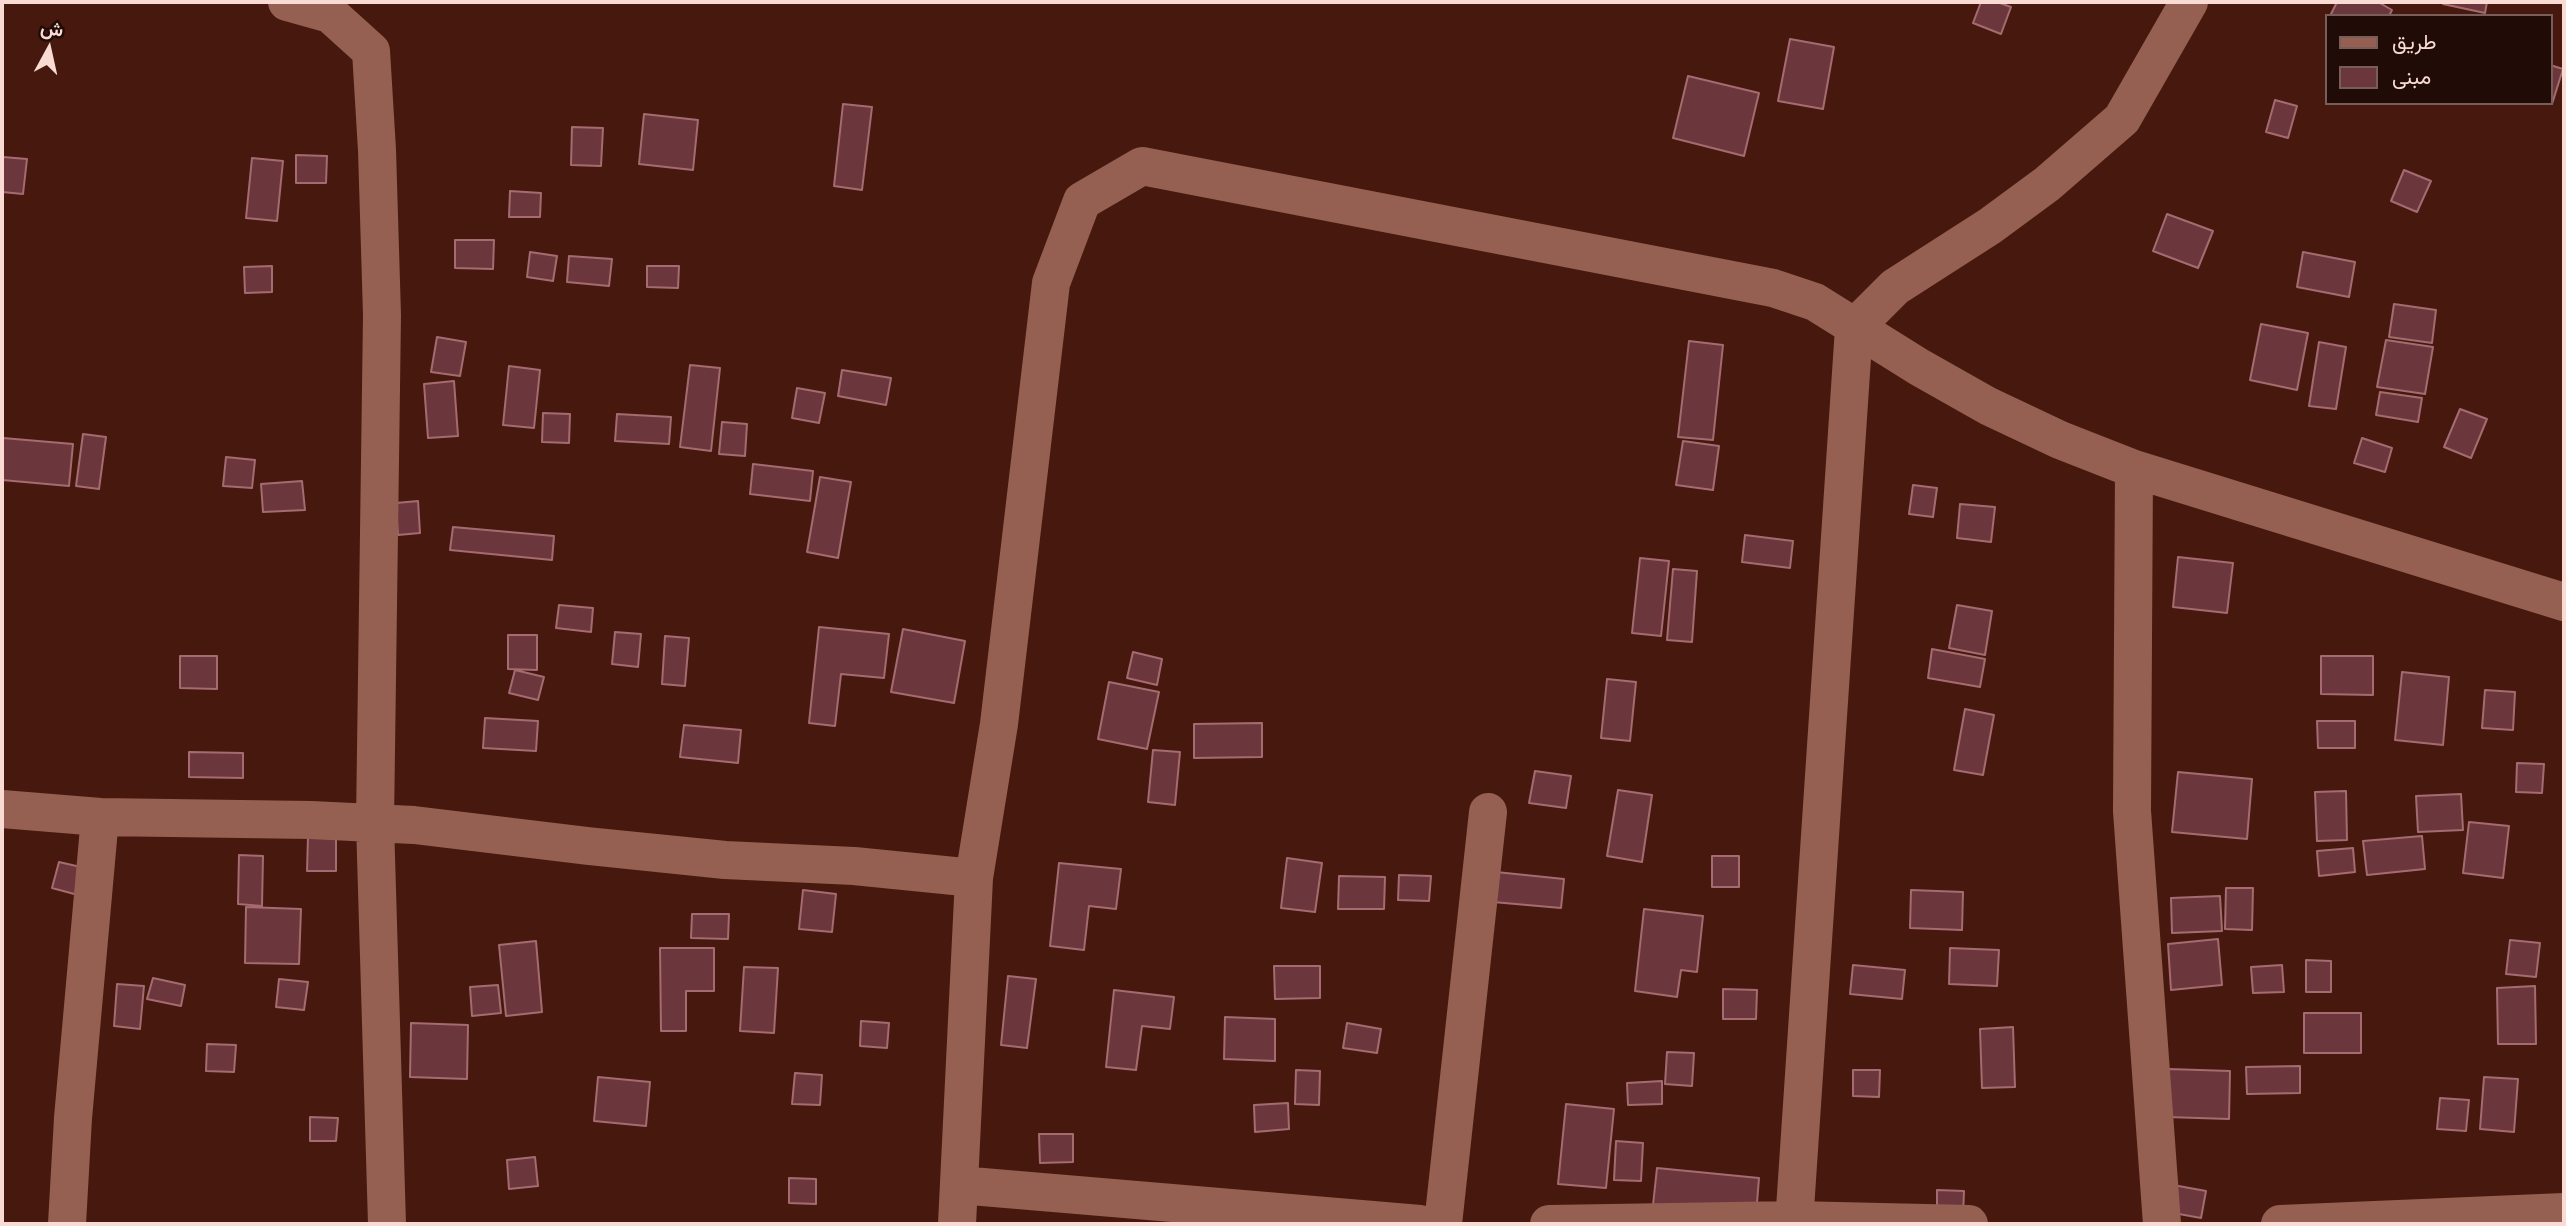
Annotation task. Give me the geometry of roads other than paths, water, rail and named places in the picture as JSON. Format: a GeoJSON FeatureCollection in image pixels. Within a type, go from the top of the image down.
{"type":"FeatureCollection","features":[{"type":"Feature","properties":{"kind":"street"},"geometry":{"type":"LineString","coordinates":[[287,2],[330,14],[370,51],[377,150],[382,316],[375,823],[387,1224]]}},
{"type":"Feature","properties":{"kind":"street"},"geometry":{"type":"LineString","coordinates":[[1794,1222],[1854,328],[1895,287],[1990,226],[2047,184],[2122,119],[2189,2]]}},
{"type":"Feature","properties":{"kind":"street"},"geometry":{"type":"LineString","coordinates":[[957,1224],[974,878],[999,724],[1051,283],[1082,201],[1142,166],[1773,288],[1815,302],[1854,328],[1988,406],[2060,440],[2134,469],[2564,602]]}},
{"type":"Feature","properties":{"kind":"street"},"geometry":{"type":"LineString","coordinates":[[2134,469],[2132,811],[2162,1224]]}},
{"type":"Feature","properties":{"kind":"street"},"geometry":{"type":"LineString","coordinates":[[2,809],[100,817],[414,825],[725,860],[854,866],[974,878]]}},
{"type":"Feature","properties":{"kind":"street"},"geometry":{"type":"LineString","coordinates":[[1443,1224],[1488,812]]}},
{"type":"Feature","properties":{"kind":"street"},"geometry":{"type":"LineString","coordinates":[[67,1224],[73,1118],[100,817]]}},
{"type":"Feature","properties":{"kind":"street"},"geometry":{"type":"LineString","coordinates":[[959,1185],[1420,1224]]}},
{"type":"Feature","properties":{"kind":"street"},"geometry":{"type":"LineString","coordinates":[[2280,1224],[2564,1212]]}},
{"type":"Feature","properties":{"kind":"street"},"geometry":{"type":"LineString","coordinates":[[1549,1224],[1969,1224]]}}]}
